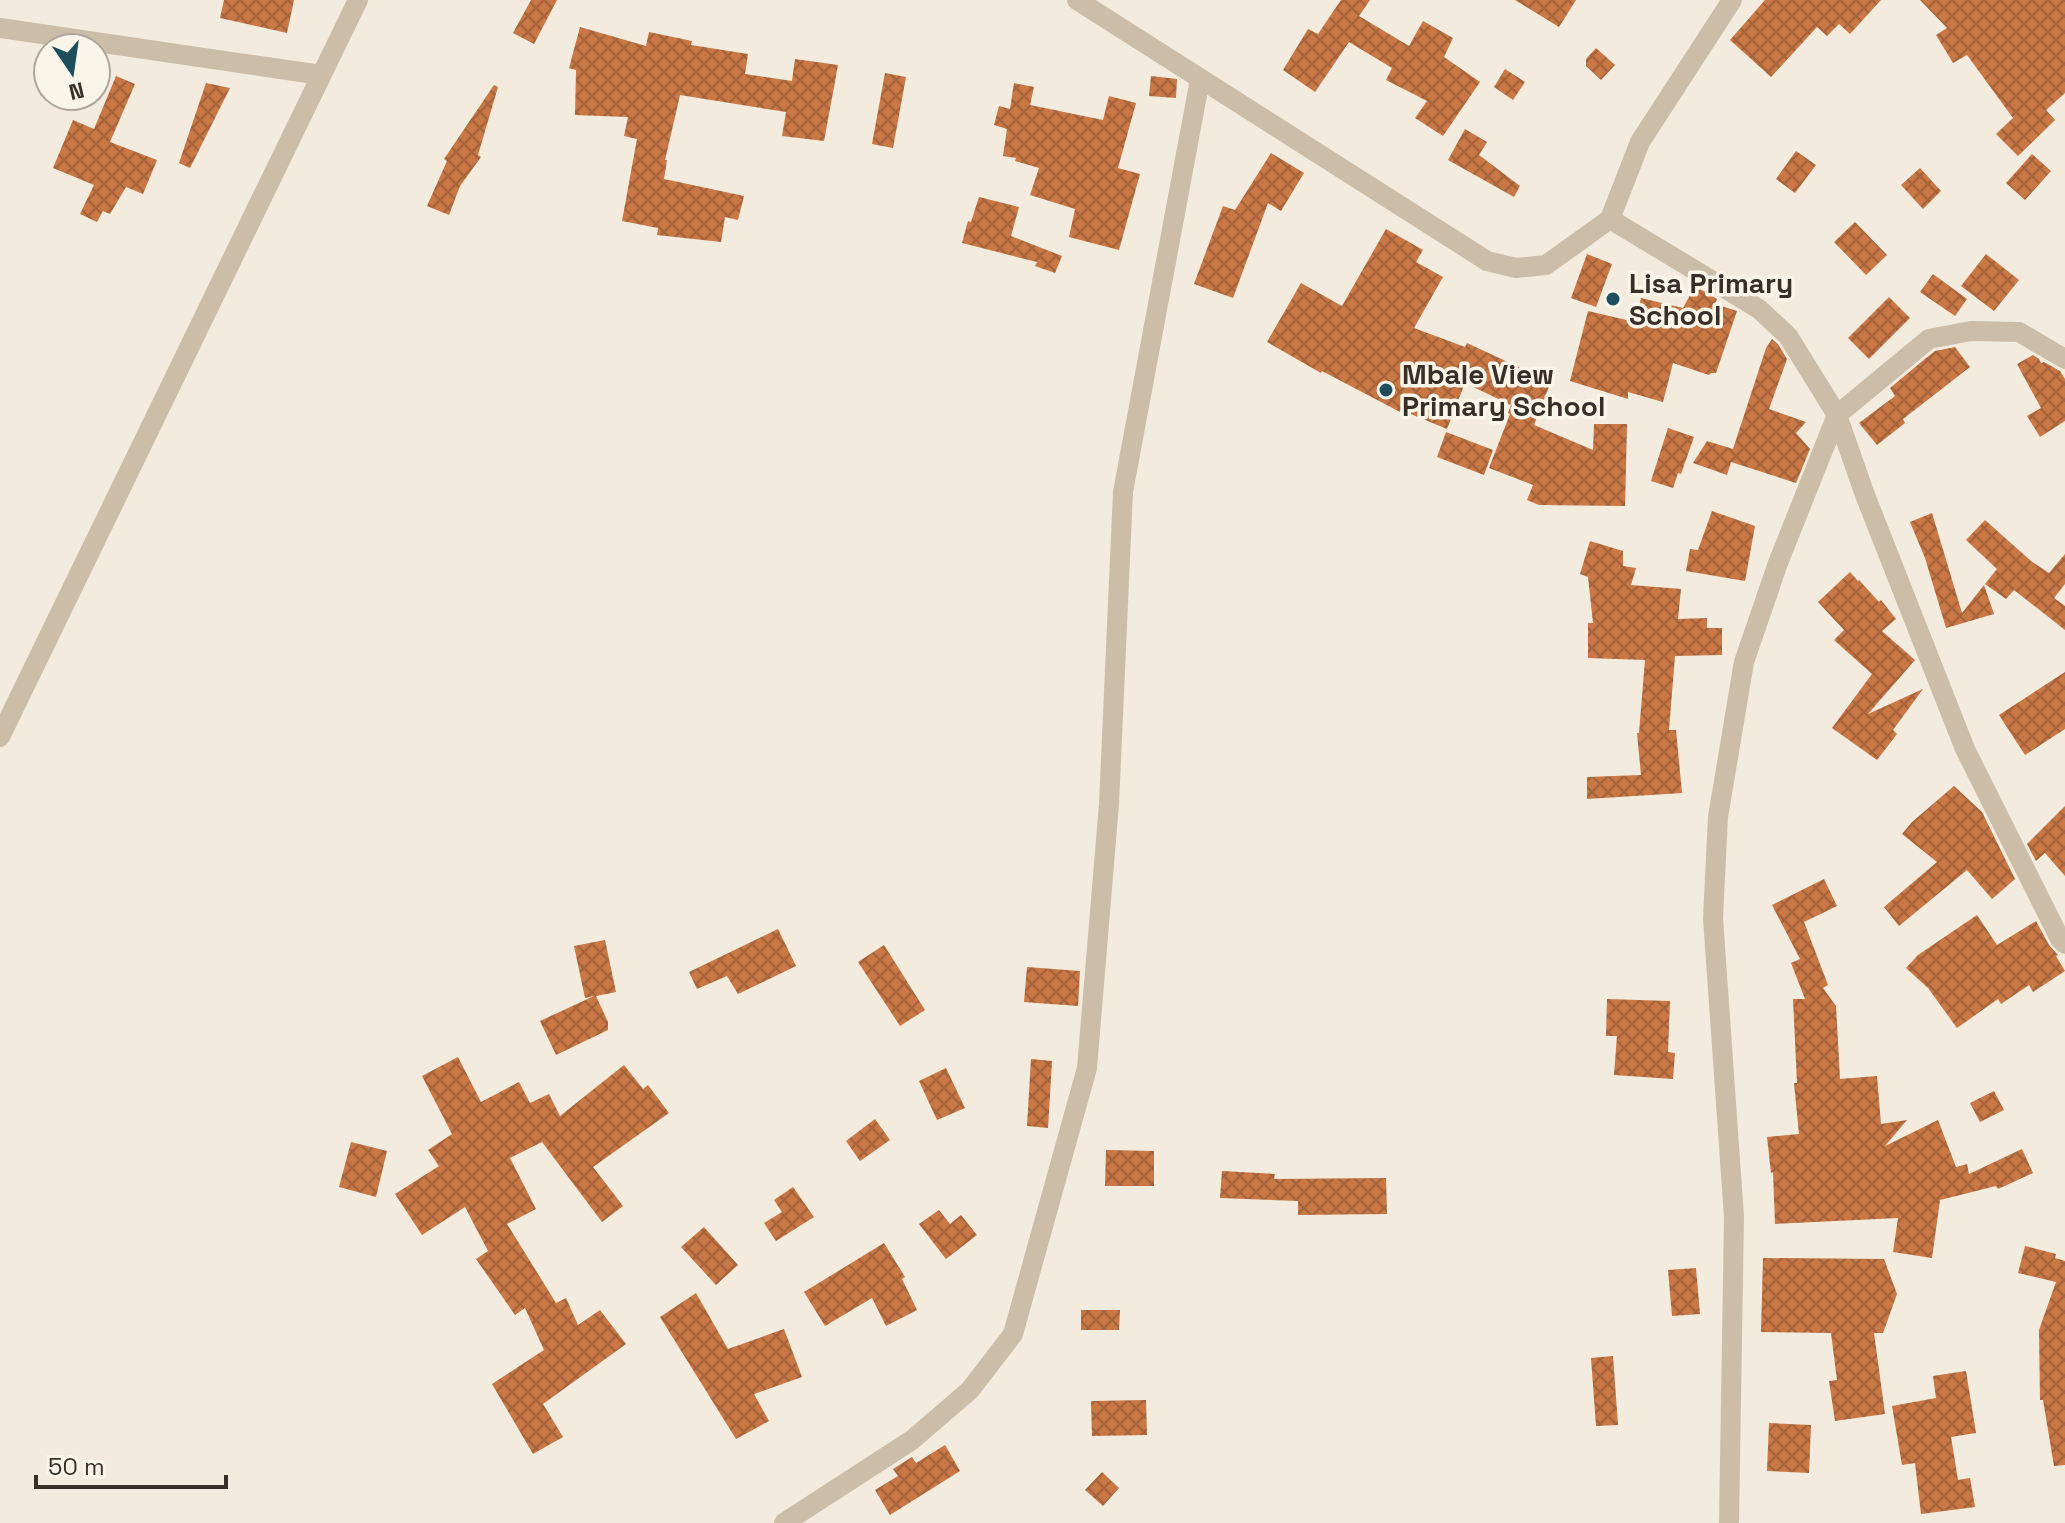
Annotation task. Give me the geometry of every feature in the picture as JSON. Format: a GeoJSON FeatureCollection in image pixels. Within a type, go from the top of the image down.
{"type":"FeatureCollection","features":[{"type":"Feature","properties":{"kind":"street"},"geometry":{"type":"LineString","coordinates":[[0,737],[358,0]]}},
{"type":"Feature","properties":{"kind":"street"},"geometry":{"type":"LineString","coordinates":[[1077,0],[1487,261],[1516,268],[1546,265],[1610,219],[1640,142],[1732,0]]}},
{"type":"Feature","properties":{"kind":"street"},"geometry":{"type":"LineString","coordinates":[[0,28],[321,75]]}},
{"type":"Feature","properties":{"kind":"street"},"geometry":{"type":"LineString","coordinates":[[784,1523],[912,1440],[970,1390],[1013,1334],[1087,1068],[1109,804],[1123,492],[1200,79]]}},
{"type":"Feature","properties":{"kind":"street"},"geometry":{"type":"LineString","coordinates":[[1610,219],[1759,309],[1788,336],[1837,415],[1865,495],[1965,749],[2065,944]]}},
{"type":"Feature","properties":{"kind":"street"},"geometry":{"type":"LineString","coordinates":[[1729,1523],[1734,1217],[1713,918],[1718,817],[1744,662],[1778,563],[1837,415],[1929,339],[1971,331],[2019,332],[2065,359]]}},
{"type":"Feature","properties":{"kind":"building"},"geometry":{"type":"Polygon","coordinates":[[[224,0],[294,0],[287,33],[220,18],[224,0]]]}},
{"type":"Feature","properties":{"kind":"building"},"geometry":{"type":"Polygon","coordinates":[[[531,0],[557,0],[534,44],[513,33],[531,0]]]}},
{"type":"Feature","properties":{"kind":"building"},"geometry":{"type":"Polygon","coordinates":[[[1341,0],[1370,0],[1359,16],[1409,46],[1423,21],[1453,38],[1444,57],[1480,82],[1443,136],[1415,118],[1427,101],[1386,80],[1392,68],[1349,42],[1315,92],[1283,70],[1308,29],[1318,34],[1341,0]]]}},
{"type":"Feature","properties":{"kind":"building"},"geometry":{"type":"Polygon","coordinates":[[[1515,0],[1576,0],[1559,27],[1515,0]]]}},
{"type":"Feature","properties":{"kind":"building"},"geometry":{"type":"Polygon","coordinates":[[[1765,0],[1881,0],[1850,34],[1839,24],[1827,36],[1817,27],[1771,77],[1730,40],[1765,0]]]}},
{"type":"Feature","properties":{"kind":"building"},"geometry":{"type":"Polygon","coordinates":[[[1920,0],[2065,0],[2065,93],[2046,110],[2055,120],[2018,156],[1996,134],[2013,118],[1967,55],[1953,63],[1936,35],[1947,28],[1920,0]]]}},
{"type":"Feature","properties":{"kind":"building"},"geometry":{"type":"Polygon","coordinates":[[[580,27],[646,46],[649,32],[692,41],[691,45],[748,54],[745,74],[792,81],[795,59],[838,65],[824,141],[782,136],[786,112],[680,95],[665,160],[664,179],[744,196],[738,220],[725,217],[721,242],[657,235],[658,228],[622,221],[637,139],[624,136],[628,117],[575,115],[576,70],[569,68],[580,27]]]}},
{"type":"Feature","properties":{"kind":"building"},"geometry":{"type":"Polygon","coordinates":[[[1596,48],[1615,65],[1601,80],[1586,66],[1586,59],[1596,48]]]}},
{"type":"Feature","properties":{"kind":"building"},"geometry":{"type":"Polygon","coordinates":[[[1505,69],[1525,82],[1513,100],[1494,87],[1505,69]]]}},
{"type":"Feature","properties":{"kind":"building"},"geometry":{"type":"Polygon","coordinates":[[[885,73],[906,77],[893,148],[872,144],[885,73]]]}},
{"type":"Feature","properties":{"kind":"building"},"geometry":{"type":"Polygon","coordinates":[[[116,76],[135,84],[110,142],[157,160],[143,194],[126,187],[110,214],[103,211],[97,222],[80,214],[94,185],[53,168],[73,120],[94,129],[101,112],[112,112],[112,86],[116,76]]]}},
{"type":"Feature","properties":{"kind":"building"},"geometry":{"type":"Polygon","coordinates":[[[1151,76],[1177,79],[1176,98],[1149,96],[1151,76]]]}},
{"type":"Feature","properties":{"kind":"building"},"geometry":{"type":"Polygon","coordinates":[[[206,83],[230,88],[190,168],[179,163],[206,83]]]}},
{"type":"Feature","properties":{"kind":"building"},"geometry":{"type":"Polygon","coordinates":[[[1014,83],[1034,87],[1030,105],[1103,120],[1109,96],[1136,103],[1118,168],[1140,174],[1119,250],[1069,237],[1075,209],[1030,195],[1039,168],[1003,156],[1007,129],[994,125],[999,106],[1010,109],[1014,83]]]}},
{"type":"Feature","properties":{"kind":"building"},"geometry":{"type":"Polygon","coordinates":[[[494,85],[498,87],[478,155],[481,157],[460,186],[449,215],[427,206],[447,161],[444,159],[494,85]]]}},
{"type":"Feature","properties":{"kind":"building"},"geometry":{"type":"Polygon","coordinates":[[[1465,129],[1487,142],[1479,155],[1520,186],[1514,197],[1448,160],[1465,129]]]}},
{"type":"Feature","properties":{"kind":"building"},"geometry":{"type":"Polygon","coordinates":[[[1796,151],[1816,165],[1795,193],[1776,179],[1796,151]]]}},
{"type":"Feature","properties":{"kind":"building"},"geometry":{"type":"Polygon","coordinates":[[[1271,153],[1304,173],[1281,211],[1268,203],[1233,298],[1194,284],[1223,206],[1235,210],[1271,153]]]}},
{"type":"Feature","properties":{"kind":"building"},"geometry":{"type":"Polygon","coordinates":[[[2032,154],[2051,171],[2025,200],[2006,183],[2032,154]]]}},
{"type":"Feature","properties":{"kind":"building"},"geometry":{"type":"Polygon","coordinates":[[[1920,168],[1941,191],[1923,209],[1901,185],[1920,168]]]}},
{"type":"Feature","properties":{"kind":"building"},"geometry":{"type":"Polygon","coordinates":[[[979,197],[1019,207],[1011,236],[1062,256],[1055,273],[1035,266],[1037,262],[962,243],[979,197]]]}},
{"type":"Feature","properties":{"kind":"building"},"geometry":{"type":"Polygon","coordinates":[[[1855,222],[1887,255],[1866,275],[1834,242],[1855,222]]]}},
{"type":"Feature","properties":{"kind":"building"},"geometry":{"type":"Polygon","coordinates":[[[1386,229],[1423,250],[1416,262],[1443,277],[1414,328],[1465,347],[1467,343],[1551,382],[1534,425],[1593,450],[1594,424],[1627,424],[1625,506],[1539,505],[1527,500],[1533,485],[1489,468],[1511,405],[1465,383],[1447,429],[1400,412],[1267,342],[1301,283],[1342,306],[1386,229]]]}},
{"type":"Feature","properties":{"kind":"building"},"geometry":{"type":"Polygon","coordinates":[[[1587,254],[1612,264],[1596,307],[1571,298],[1587,254]]]}},
{"type":"Feature","properties":{"kind":"building"},"geometry":{"type":"Polygon","coordinates":[[[1986,254],[2019,280],[1994,311],[1961,286],[1986,254]]]}},
{"type":"Feature","properties":{"kind":"building"},"geometry":{"type":"Polygon","coordinates":[[[1933,274],[1967,299],[1955,316],[1920,292],[1933,274]]]}},
{"type":"Feature","properties":{"kind":"building"},"geometry":{"type":"Polygon","coordinates":[[[1695,286],[1717,299],[1715,304],[1737,311],[1716,373],[1709,375],[1673,363],[1663,402],[1628,392],[1628,399],[1570,381],[1588,311],[1635,322],[1641,298],[1683,308],[1695,286]]]}},
{"type":"Feature","properties":{"kind":"building"},"geometry":{"type":"Polygon","coordinates":[[[1889,297],[1910,318],[1869,359],[1848,338],[1889,297]]]}},
{"type":"Feature","properties":{"kind":"building"},"geometry":{"type":"Polygon","coordinates":[[[1772,339],[1787,359],[1769,409],[1806,422],[1796,433],[1810,449],[1796,483],[1731,462],[1727,475],[1693,463],[1707,441],[1733,449],[1766,348],[1772,339]]]}},
{"type":"Feature","properties":{"kind":"building"},"geometry":{"type":"Polygon","coordinates":[[[1955,347],[1970,367],[1903,419],[1905,423],[1877,445],[1859,423],[1895,396],[1890,388],[1926,358],[1935,351],[1955,347]]]}},
{"type":"Feature","properties":{"kind":"building"},"geometry":{"type":"Polygon","coordinates":[[[2033,355],[2041,363],[2060,371],[2065,379],[2065,421],[2040,437],[2027,416],[2041,408],[2017,364],[2033,355]]]}},
{"type":"Feature","properties":{"kind":"building"},"geometry":{"type":"Polygon","coordinates":[[[1668,428],[1694,437],[1673,488],[1651,481],[1668,428]]]}},
{"type":"Feature","properties":{"kind":"building"},"geometry":{"type":"Polygon","coordinates":[[[1446,432],[1493,450],[1484,475],[1437,457],[1446,432]]]}},
{"type":"Feature","properties":{"kind":"building"},"geometry":{"type":"Polygon","coordinates":[[[1712,511],[1755,526],[1745,581],[1686,571],[1690,549],[1698,550],[1712,511]]]}},
{"type":"Feature","properties":{"kind":"building"},"geometry":{"type":"Polygon","coordinates":[[[1932,513],[1962,613],[1984,585],[1994,614],[1946,628],[1925,558],[1910,522],[1932,513]]]}},
{"type":"Feature","properties":{"kind":"building"},"geometry":{"type":"Polygon","coordinates":[[[1985,520],[2049,573],[2065,554],[2065,584],[2054,598],[2065,606],[2065,630],[2014,590],[2006,599],[1985,584],[1997,569],[1966,540],[1985,520]]]}},
{"type":"Feature","properties":{"kind":"building"},"geometry":{"type":"Polygon","coordinates":[[[1590,541],[1623,551],[1623,566],[1636,568],[1631,585],[1681,589],[1678,619],[1707,618],[1707,628],[1722,628],[1722,655],[1675,656],[1669,730],[1676,730],[1682,793],[1587,799],[1587,777],[1641,775],[1637,733],[1645,660],[1588,658],[1588,623],[1593,623],[1588,577],[1580,574],[1590,541]]]}},
{"type":"Feature","properties":{"kind":"building"},"geometry":{"type":"Polygon","coordinates":[[[1850,572],[1879,602],[1881,600],[1896,619],[1882,631],[1915,660],[1868,714],[1923,689],[1893,730],[1897,734],[1877,760],[1832,728],[1872,674],[1834,640],[1844,630],[1818,602],[1850,572]]]}},
{"type":"Feature","properties":{"kind":"building"},"geometry":{"type":"Polygon","coordinates":[[[2065,672],[2065,729],[2025,755],[1999,715],[2065,672]]]}},
{"type":"Feature","properties":{"kind":"building"},"geometry":{"type":"Polygon","coordinates":[[[1954,786],[1982,812],[2015,879],[1992,899],[1967,870],[1899,926],[1884,907],[1937,862],[1902,834],[1954,786]]]}},
{"type":"Feature","properties":{"kind":"building"},"geometry":{"type":"Polygon","coordinates":[[[2065,806],[2065,876],[2045,853],[2036,861],[2027,844],[2065,806]]]}},
{"type":"Feature","properties":{"kind":"building"},"geometry":{"type":"Polygon","coordinates":[[[1824,879],[1837,906],[1804,922],[1828,985],[1823,988],[1836,1006],[1840,1079],[1877,1076],[1881,1124],[1907,1120],[1885,1146],[1938,1120],[1956,1167],[1967,1164],[1969,1174],[2022,1149],[2033,1173],[1998,1189],[1996,1186],[1940,1200],[1932,1258],[1893,1252],[1898,1218],[1775,1224],[1773,1172],[1767,1137],[1799,1134],[1794,1083],[1797,1083],[1793,999],[1805,999],[1791,963],[1800,959],[1772,905],[1824,879]]]}},
{"type":"Feature","properties":{"kind":"building"},"geometry":{"type":"Polygon","coordinates":[[[1977,915],[1997,945],[2036,921],[2065,971],[2033,992],[2029,985],[2001,1004],[1998,999],[1957,1028],[1928,988],[1906,968],[1918,955],[1977,915]]]}},
{"type":"Feature","properties":{"kind":"building"},"geometry":{"type":"Polygon","coordinates":[[[778,929],[796,966],[738,994],[727,976],[697,989],[689,972],[778,929]]]}},
{"type":"Feature","properties":{"kind":"building"},"geometry":{"type":"Polygon","coordinates":[[[605,940],[616,992],[596,996],[608,1022],[608,1030],[556,1055],[540,1021],[594,996],[585,998],[574,946],[605,940]]]}},
{"type":"Feature","properties":{"kind":"building"},"geometry":{"type":"Polygon","coordinates":[[[884,945],[925,1010],[900,1026],[858,962],[884,945]]]}},
{"type":"Feature","properties":{"kind":"building"},"geometry":{"type":"Polygon","coordinates":[[[1027,967],[1080,971],[1078,1006],[1024,1002],[1027,967]]]}},
{"type":"Feature","properties":{"kind":"building"},"geometry":{"type":"Polygon","coordinates":[[[1607,999],[1670,1001],[1668,1052],[1675,1053],[1673,1079],[1614,1075],[1617,1036],[1606,1036],[1607,999]]]}},
{"type":"Feature","properties":{"kind":"building"},"geometry":{"type":"Polygon","coordinates":[[[458,1057],[481,1102],[519,1082],[530,1103],[549,1094],[560,1116],[624,1065],[643,1089],[648,1085],[669,1113],[593,1167],[623,1206],[602,1222],[542,1142],[510,1158],[536,1209],[507,1224],[556,1303],[566,1298],[578,1325],[600,1310],[626,1344],[543,1404],[563,1437],[533,1454],[492,1384],[544,1350],[525,1308],[515,1315],[476,1259],[488,1251],[465,1207],[422,1235],[395,1194],[439,1166],[428,1150],[452,1134],[422,1076],[458,1057]]]}},
{"type":"Feature","properties":{"kind":"building"},"geometry":{"type":"Polygon","coordinates":[[[1031,1059],[1052,1061],[1048,1128],[1027,1126],[1031,1059]]]}},
{"type":"Feature","properties":{"kind":"building"},"geometry":{"type":"Polygon","coordinates":[[[946,1068],[965,1108],[937,1120],[919,1081],[946,1068]]]}},
{"type":"Feature","properties":{"kind":"building"},"geometry":{"type":"Polygon","coordinates":[[[1994,1091],[2004,1110],[1980,1122],[1970,1103],[1994,1091]]]}},
{"type":"Feature","properties":{"kind":"building"},"geometry":{"type":"Polygon","coordinates":[[[875,1119],[890,1140],[860,1161],[846,1141],[875,1119]]]}},
{"type":"Feature","properties":{"kind":"building"},"geometry":{"type":"Polygon","coordinates":[[[351,1142],[387,1151],[376,1197],[339,1187],[351,1142]]]}},
{"type":"Feature","properties":{"kind":"building"},"geometry":{"type":"Polygon","coordinates":[[[1106,1150],[1154,1151],[1154,1186],[1105,1186],[1106,1150]]]}},
{"type":"Feature","properties":{"kind":"building"},"geometry":{"type":"Polygon","coordinates":[[[1222,1171],[1275,1174],[1274,1179],[1386,1178],[1387,1214],[1298,1215],[1298,1201],[1220,1198],[1222,1171]]]}},
{"type":"Feature","properties":{"kind":"building"},"geometry":{"type":"Polygon","coordinates":[[[793,1187],[814,1217],[776,1241],[764,1223],[782,1212],[774,1200],[793,1187]]]}},
{"type":"Feature","properties":{"kind":"building"},"geometry":{"type":"Polygon","coordinates":[[[939,1210],[950,1224],[961,1215],[977,1235],[946,1259],[919,1224],[939,1210]]]}},
{"type":"Feature","properties":{"kind":"building"},"geometry":{"type":"Polygon","coordinates":[[[704,1227],[738,1265],[716,1285],[681,1247],[704,1227]]]}},
{"type":"Feature","properties":{"kind":"building"},"geometry":{"type":"Polygon","coordinates":[[[884,1243],[905,1277],[902,1279],[917,1310],[886,1326],[872,1298],[825,1326],[804,1292],[884,1243]]]}},
{"type":"Feature","properties":{"kind":"building"},"geometry":{"type":"Polygon","coordinates":[[[2025,1246],[2056,1254],[2055,1258],[2065,1261],[2065,1465],[2054,1466],[2043,1400],[2040,1400],[2039,1330],[2056,1282],[2018,1273],[2025,1246]]]}},
{"type":"Feature","properties":{"kind":"building"},"geometry":{"type":"Polygon","coordinates":[[[1763,1258],[1884,1259],[1897,1294],[1883,1333],[1874,1333],[1885,1414],[1835,1421],[1829,1381],[1837,1380],[1831,1333],[1761,1332],[1763,1258]]]}},
{"type":"Feature","properties":{"kind":"building"},"geometry":{"type":"Polygon","coordinates":[[[1696,1268],[1700,1314],[1672,1316],[1668,1270],[1696,1268]]]}},
{"type":"Feature","properties":{"kind":"building"},"geometry":{"type":"Polygon","coordinates":[[[696,1293],[728,1349],[784,1329],[802,1377],[754,1394],[769,1421],[736,1439],[660,1317],[696,1293]]]}},
{"type":"Feature","properties":{"kind":"building"},"geometry":{"type":"Polygon","coordinates":[[[1081,1310],[1120,1310],[1119,1330],[1081,1330],[1081,1310]]]}},
{"type":"Feature","properties":{"kind":"building"},"geometry":{"type":"Polygon","coordinates":[[[1613,1356],[1618,1425],[1596,1426],[1591,1358],[1613,1356]]]}},
{"type":"Feature","properties":{"kind":"building"},"geometry":{"type":"Polygon","coordinates":[[[1966,1371],[1976,1433],[1951,1437],[1958,1480],[1970,1478],[1975,1507],[1921,1514],[1915,1463],[1902,1465],[1892,1406],[1936,1398],[1933,1376],[1966,1371]]]}},
{"type":"Feature","properties":{"kind":"building"},"geometry":{"type":"Polygon","coordinates":[[[1146,1400],[1147,1435],[1092,1436],[1091,1401],[1146,1400]]]}},
{"type":"Feature","properties":{"kind":"building"},"geometry":{"type":"Polygon","coordinates":[[[1769,1423],[1811,1425],[1809,1473],[1767,1471],[1769,1423]]]}},
{"type":"Feature","properties":{"kind":"building"},"geometry":{"type":"Polygon","coordinates":[[[945,1445],[960,1471],[890,1515],[875,1490],[898,1476],[893,1469],[912,1457],[916,1463],[945,1445]]]}},
{"type":"Feature","properties":{"kind":"building"},"geometry":{"type":"Polygon","coordinates":[[[1102,1472],[1119,1488],[1103,1506],[1085,1490],[1102,1472]]]}},
{"type":"Feature","properties":{"kind":"place","name":"Lisa Primary School"},"geometry":{"type":"Point","coordinates":[1613,299]}},
{"type":"Feature","properties":{"kind":"place","name":"Mbale View Primary School"},"geometry":{"type":"Point","coordinates":[1386,390]}}]}
